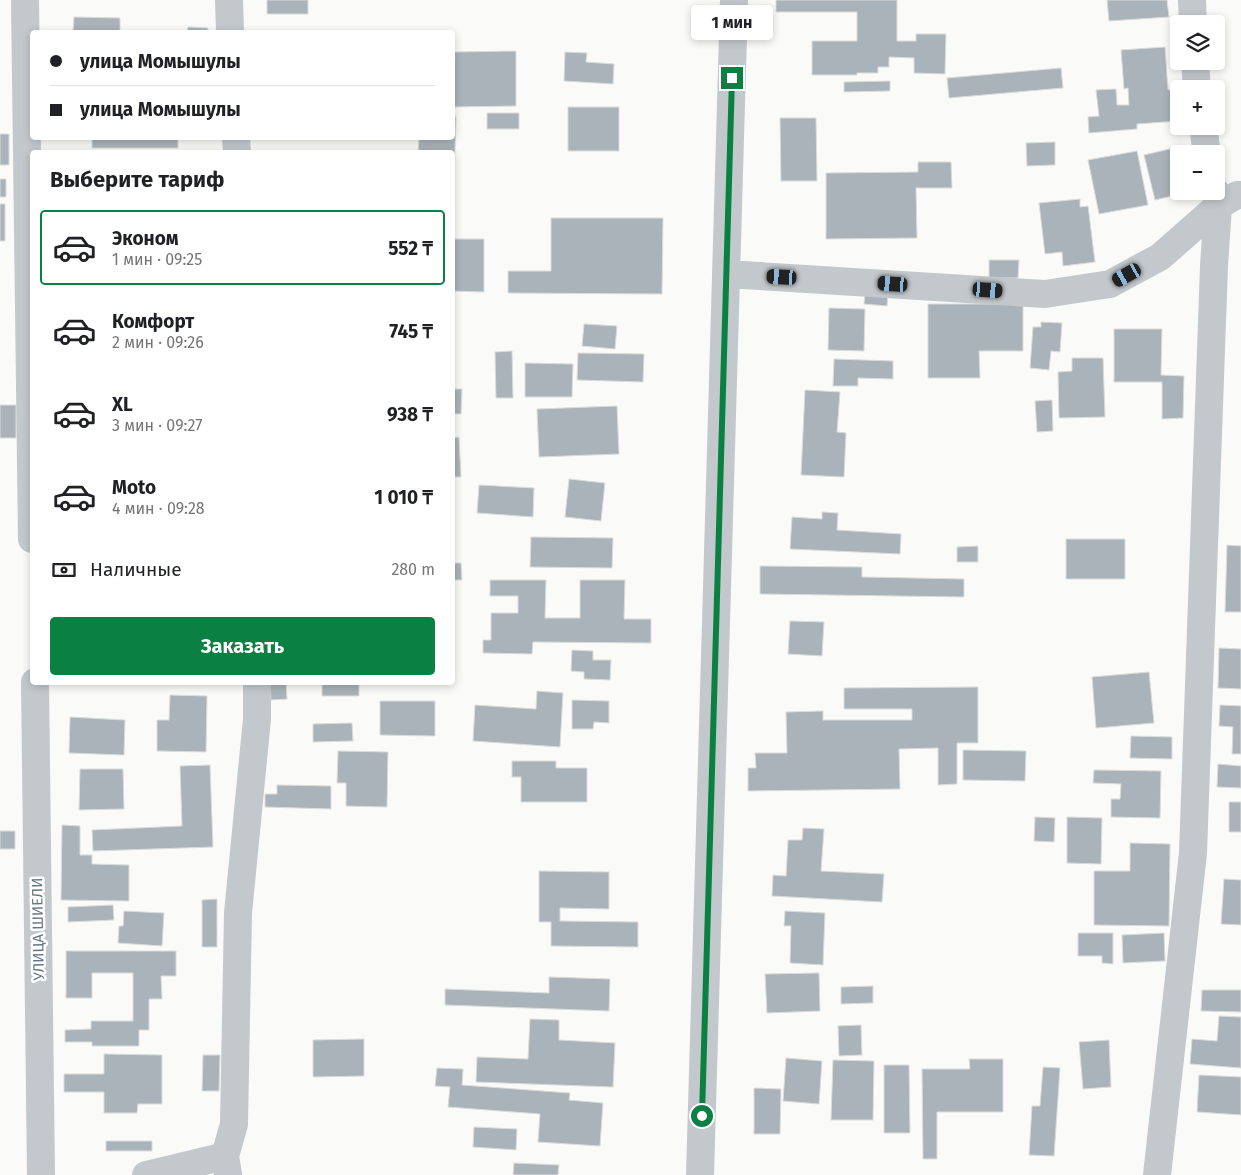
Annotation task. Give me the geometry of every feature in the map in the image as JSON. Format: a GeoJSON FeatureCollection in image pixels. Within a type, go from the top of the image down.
{"type":"FeatureCollection","features":[{"type":"Feature","properties":{"kind":"street"},"geometry":{"type":"LineString","coordinates":[[25,0],[30,385]]}},
{"type":"Feature","properties":{"kind":"street"},"geometry":{"type":"LineString","coordinates":[[229,0],[230,30]]}},
{"type":"Feature","properties":{"kind":"street"},"geometry":{"type":"LineString","coordinates":[[700,1175],[734,0]]}},
{"type":"Feature","properties":{"kind":"street"},"geometry":{"type":"LineString","coordinates":[[1192,0],[1193,15]]}},
{"type":"Feature","properties":{"kind":"street"},"geometry":{"type":"LineString","coordinates":[[727,274],[1045,294],[1110,284],[1160,257],[1221,200]]}},
{"type":"Feature","properties":{"kind":"street"},"geometry":{"type":"LineString","coordinates":[[1157,1175],[1193,853],[1214,266],[1224,200]]}},
{"type":"Feature","properties":{"kind":"street","name":"УЛИЦА ШИЕЛИ"},"geometry":{"type":"LineString","coordinates":[[34,685],[41,1175]]}},
{"type":"Feature","properties":{"kind":"street"},"geometry":{"type":"LineString","coordinates":[[146,1175],[227,1166],[234,1124],[238,913],[257,719],[257,685]]}},
{"type":"Feature","properties":{"kind":"building"},"geometry":{"type":"Polygon","coordinates":[[[267,0],[308,0],[308,14],[267,14],[267,0]]]}},
{"type":"Feature","properties":{"kind":"building"},"geometry":{"type":"Polygon","coordinates":[[[776,0],[897,0],[897,41],[916,41],[916,34],[946,34],[945,74],[914,73],[914,58],[889,57],[889,67],[878,67],[878,73],[812,75],[812,41],[857,41],[857,12],[776,12],[776,0]]]}},
{"type":"Feature","properties":{"kind":"building"},"geometry":{"type":"Polygon","coordinates":[[[1107,0],[1167,0],[1169,17],[1109,21],[1107,0]]]}},
{"type":"Feature","properties":{"kind":"building"},"geometry":{"type":"Polygon","coordinates":[[[74,17],[120,18],[120,30],[73,30],[74,17]]]}},
{"type":"Feature","properties":{"kind":"building"},"geometry":{"type":"Polygon","coordinates":[[[188,27],[208,28],[208,30],[187,30],[188,27]]]}},
{"type":"Feature","properties":{"kind":"building"},"geometry":{"type":"Polygon","coordinates":[[[1165,47],[1168,90],[1170,90],[1170,122],[1137,124],[1137,129],[1089,133],[1088,117],[1099,116],[1096,90],[1116,89],[1117,105],[1129,105],[1128,88],[1124,89],[1121,50],[1165,47]]]}},
{"type":"Feature","properties":{"kind":"building"},"geometry":{"type":"Polygon","coordinates":[[[516,51],[516,106],[455,107],[455,52],[516,51]]]}},
{"type":"Feature","properties":{"kind":"building"},"geometry":{"type":"Polygon","coordinates":[[[565,52],[587,53],[586,62],[614,64],[613,84],[564,81],[565,52]]]}},
{"type":"Feature","properties":{"kind":"building"},"geometry":{"type":"Polygon","coordinates":[[[1061,68],[1063,88],[949,98],[947,78],[1061,68]]]}},
{"type":"Feature","properties":{"kind":"building"},"geometry":{"type":"Polygon","coordinates":[[[890,81],[890,91],[844,92],[844,82],[890,81]]]}},
{"type":"Feature","properties":{"kind":"building"},"geometry":{"type":"Polygon","coordinates":[[[568,107],[619,107],[619,151],[568,151],[568,107]]]}},
{"type":"Feature","properties":{"kind":"building"},"geometry":{"type":"Polygon","coordinates":[[[487,113],[519,113],[519,129],[487,129],[487,113]]]}},
{"type":"Feature","properties":{"kind":"building"},"geometry":{"type":"Polygon","coordinates":[[[456,117],[455,150],[418,150],[419,140],[455,140],[456,117]]]}},
{"type":"Feature","properties":{"kind":"building"},"geometry":{"type":"Polygon","coordinates":[[[780,118],[816,118],[817,181],[781,181],[780,118]]]}},
{"type":"Feature","properties":{"kind":"building"},"geometry":{"type":"Polygon","coordinates":[[[0,134],[9,134],[9,165],[0,165],[0,134]]]}},
{"type":"Feature","properties":{"kind":"building"},"geometry":{"type":"Polygon","coordinates":[[[92,140],[178,140],[178,148],[92,148],[92,140]]]}},
{"type":"Feature","properties":{"kind":"building"},"geometry":{"type":"Polygon","coordinates":[[[1055,142],[1055,165],[1027,166],[1026,143],[1055,142]]]}},
{"type":"Feature","properties":{"kind":"building"},"geometry":{"type":"Polygon","coordinates":[[[1170,149],[1170,196],[1155,200],[1144,155],[1170,149]]]}},
{"type":"Feature","properties":{"kind":"building"},"geometry":{"type":"Polygon","coordinates":[[[1137,151],[1148,205],[1099,214],[1088,160],[1137,151]]]}},
{"type":"Feature","properties":{"kind":"building"},"geometry":{"type":"Polygon","coordinates":[[[918,162],[951,162],[952,188],[916,188],[917,238],[826,239],[826,173],[918,172],[918,162]]]}},
{"type":"Feature","properties":{"kind":"building"},"geometry":{"type":"Polygon","coordinates":[[[0,179],[6,179],[6,197],[0,197],[0,179]]]}},
{"type":"Feature","properties":{"kind":"building"},"geometry":{"type":"Polygon","coordinates":[[[1080,199],[1080,207],[1088,206],[1095,262],[1063,266],[1062,252],[1045,254],[1039,203],[1080,199]]]}},
{"type":"Feature","properties":{"kind":"building"},"geometry":{"type":"Polygon","coordinates":[[[0,204],[5,204],[5,241],[0,241],[0,204]]]}},
{"type":"Feature","properties":{"kind":"building"},"geometry":{"type":"Polygon","coordinates":[[[551,218],[663,218],[662,294],[508,293],[508,271],[551,271],[551,218]]]}},
{"type":"Feature","properties":{"kind":"building"},"geometry":{"type":"Polygon","coordinates":[[[455,239],[484,239],[484,292],[455,291],[455,239]]]}},
{"type":"Feature","properties":{"kind":"building"},"geometry":{"type":"Polygon","coordinates":[[[989,260],[1019,260],[1018,278],[989,278],[989,260]]]}},
{"type":"Feature","properties":{"kind":"building"},"geometry":{"type":"Polygon","coordinates":[[[865,290],[888,292],[887,306],[864,304],[865,290]]]}},
{"type":"Feature","properties":{"kind":"building"},"geometry":{"type":"Polygon","coordinates":[[[928,304],[1023,304],[1023,351],[979,351],[980,378],[928,378],[928,304]]]}},
{"type":"Feature","properties":{"kind":"building"},"geometry":{"type":"Polygon","coordinates":[[[829,308],[865,309],[864,351],[828,350],[829,308]]]}},
{"type":"Feature","properties":{"kind":"building"},"geometry":{"type":"Polygon","coordinates":[[[1041,322],[1062,323],[1060,352],[1051,351],[1049,370],[1030,368],[1033,327],[1041,327],[1041,322]]]}},
{"type":"Feature","properties":{"kind":"building"},"geometry":{"type":"Polygon","coordinates":[[[584,324],[617,326],[615,349],[582,346],[584,324]]]}},
{"type":"Feature","properties":{"kind":"building"},"geometry":{"type":"Polygon","coordinates":[[[1114,329],[1162,329],[1161,375],[1184,376],[1183,418],[1162,419],[1162,382],[1114,382],[1114,329]]]}},
{"type":"Feature","properties":{"kind":"building"},"geometry":{"type":"Polygon","coordinates":[[[512,351],[513,398],[496,398],[495,352],[512,351]]]}},
{"type":"Feature","properties":{"kind":"building"},"geometry":{"type":"Polygon","coordinates":[[[578,353],[644,354],[643,382],[577,380],[578,353]]]}},
{"type":"Feature","properties":{"kind":"building"},"geometry":{"type":"Polygon","coordinates":[[[1072,358],[1103,358],[1105,417],[1059,418],[1058,372],[1072,371],[1072,358]]]}},
{"type":"Feature","properties":{"kind":"building"},"geometry":{"type":"Polygon","coordinates":[[[834,359],[893,361],[893,379],[858,378],[858,386],[833,386],[834,359]]]}},
{"type":"Feature","properties":{"kind":"building"},"geometry":{"type":"Polygon","coordinates":[[[525,363],[573,364],[572,397],[525,397],[525,363]]]}},
{"type":"Feature","properties":{"kind":"building"},"geometry":{"type":"Polygon","coordinates":[[[455,389],[462,389],[461,414],[455,414],[455,389]]]}},
{"type":"Feature","properties":{"kind":"building"},"geometry":{"type":"Polygon","coordinates":[[[805,390],[840,392],[837,432],[846,433],[844,477],[801,475],[805,390]]]}},
{"type":"Feature","properties":{"kind":"building"},"geometry":{"type":"Polygon","coordinates":[[[1052,400],[1053,431],[1037,432],[1035,401],[1052,400]]]}},
{"type":"Feature","properties":{"kind":"building"},"geometry":{"type":"Polygon","coordinates":[[[0,405],[16,405],[16,438],[0,438],[0,405]]]}},
{"type":"Feature","properties":{"kind":"building"},"geometry":{"type":"Polygon","coordinates":[[[617,406],[619,454],[539,457],[537,409],[617,406]]]}},
{"type":"Feature","properties":{"kind":"building"},"geometry":{"type":"Polygon","coordinates":[[[459,437],[461,477],[455,477],[455,438],[459,437]]]}},
{"type":"Feature","properties":{"kind":"building"},"geometry":{"type":"Polygon","coordinates":[[[569,479],[605,483],[601,521],[565,517],[569,479]]]}},
{"type":"Feature","properties":{"kind":"building"},"geometry":{"type":"Polygon","coordinates":[[[479,485],[534,488],[533,517],[477,513],[479,485]]]}},
{"type":"Feature","properties":{"kind":"building"},"geometry":{"type":"Polygon","coordinates":[[[822,512],[838,513],[837,530],[901,534],[900,554],[790,549],[792,517],[822,519],[822,512]]]}},
{"type":"Feature","properties":{"kind":"building"},"geometry":{"type":"Polygon","coordinates":[[[531,537],[613,538],[612,568],[530,567],[531,537]]]}},
{"type":"Feature","properties":{"kind":"building"},"geometry":{"type":"Polygon","coordinates":[[[1066,539],[1125,539],[1125,579],[1066,579],[1066,539]]]}},
{"type":"Feature","properties":{"kind":"building"},"geometry":{"type":"Polygon","coordinates":[[[1227,545],[1241,546],[1241,612],[1225,612],[1227,545]]]}},
{"type":"Feature","properties":{"kind":"building"},"geometry":{"type":"Polygon","coordinates":[[[978,546],[978,562],[957,562],[957,547],[978,546]]]}},
{"type":"Feature","properties":{"kind":"building"},"geometry":{"type":"Polygon","coordinates":[[[455,563],[461,563],[462,580],[455,580],[455,563]]]}},
{"type":"Feature","properties":{"kind":"building"},"geometry":{"type":"Polygon","coordinates":[[[760,566],[862,567],[862,577],[964,579],[964,597],[760,594],[760,566]]]}},
{"type":"Feature","properties":{"kind":"building"},"geometry":{"type":"Polygon","coordinates":[[[490,580],[546,580],[545,618],[580,618],[580,580],[625,580],[624,619],[651,619],[651,643],[533,642],[532,654],[483,653],[483,640],[491,640],[491,613],[518,613],[518,596],[490,596],[490,580]]]}},
{"type":"Feature","properties":{"kind":"building"},"geometry":{"type":"Polygon","coordinates":[[[790,621],[824,622],[822,656],[788,654],[790,621]]]}},
{"type":"Feature","properties":{"kind":"building"},"geometry":{"type":"Polygon","coordinates":[[[1219,648],[1241,649],[1241,689],[1218,688],[1219,648]]]}},
{"type":"Feature","properties":{"kind":"building"},"geometry":{"type":"Polygon","coordinates":[[[572,650],[593,651],[593,660],[611,660],[610,680],[584,679],[584,672],[571,671],[572,650]]]}},
{"type":"Feature","properties":{"kind":"building"},"geometry":{"type":"Polygon","coordinates":[[[1149,672],[1154,723],[1096,728],[1092,677],[1149,672]]]}},
{"type":"Feature","properties":{"kind":"building"},"geometry":{"type":"Polygon","coordinates":[[[270,685],[286,685],[287,699],[271,700],[270,685]]]}},
{"type":"Feature","properties":{"kind":"building"},"geometry":{"type":"Polygon","coordinates":[[[322,685],[359,685],[359,696],[322,696],[322,685]]]}},
{"type":"Feature","properties":{"kind":"building"},"geometry":{"type":"Polygon","coordinates":[[[978,687],[978,743],[957,743],[957,784],[938,785],[938,748],[899,749],[900,789],[748,791],[748,768],[756,768],[755,753],[787,753],[786,712],[823,711],[823,720],[912,720],[912,709],[844,709],[844,688],[978,687]]]}},
{"type":"Feature","properties":{"kind":"building"},"geometry":{"type":"Polygon","coordinates":[[[537,691],[563,693],[560,747],[473,741],[475,705],[536,709],[537,691]]]}},
{"type":"Feature","properties":{"kind":"building"},"geometry":{"type":"Polygon","coordinates":[[[170,695],[207,696],[206,752],[157,751],[157,720],[169,720],[170,695]]]}},
{"type":"Feature","properties":{"kind":"building"},"geometry":{"type":"Polygon","coordinates":[[[572,700],[609,701],[609,723],[594,722],[593,729],[572,729],[572,700]]]}},
{"type":"Feature","properties":{"kind":"building"},"geometry":{"type":"Polygon","coordinates":[[[380,701],[435,701],[435,736],[380,735],[380,701]]]}},
{"type":"Feature","properties":{"kind":"building"},"geometry":{"type":"Polygon","coordinates":[[[1220,705],[1241,706],[1241,754],[1232,754],[1233,727],[1219,726],[1220,705]]]}},
{"type":"Feature","properties":{"kind":"building"},"geometry":{"type":"Polygon","coordinates":[[[70,717],[125,720],[124,755],[69,753],[70,717]]]}},
{"type":"Feature","properties":{"kind":"building"},"geometry":{"type":"Polygon","coordinates":[[[352,723],[353,741],[313,742],[313,724],[352,723]]]}},
{"type":"Feature","properties":{"kind":"building"},"geometry":{"type":"Polygon","coordinates":[[[1131,736],[1172,737],[1172,759],[1130,758],[1131,736]]]}},
{"type":"Feature","properties":{"kind":"building"},"geometry":{"type":"Polygon","coordinates":[[[963,750],[1026,751],[1025,781],[963,780],[963,750]]]}},
{"type":"Feature","properties":{"kind":"building"},"geometry":{"type":"Polygon","coordinates":[[[338,751],[388,752],[387,807],[346,806],[346,783],[337,783],[338,751]]]}},
{"type":"Feature","properties":{"kind":"building"},"geometry":{"type":"Polygon","coordinates":[[[512,761],[556,761],[556,768],[587,768],[587,802],[521,802],[521,777],[512,777],[512,761]]]}},
{"type":"Feature","properties":{"kind":"building"},"geometry":{"type":"Polygon","coordinates":[[[1218,764],[1241,766],[1241,788],[1217,787],[1218,764]]]}},
{"type":"Feature","properties":{"kind":"building"},"geometry":{"type":"Polygon","coordinates":[[[210,765],[213,847],[93,851],[92,830],[182,826],[180,766],[210,765]]]}},
{"type":"Feature","properties":{"kind":"building"},"geometry":{"type":"Polygon","coordinates":[[[80,769],[123,769],[124,809],[79,810],[80,769]]]}},
{"type":"Feature","properties":{"kind":"building"},"geometry":{"type":"Polygon","coordinates":[[[1094,770],[1161,771],[1160,818],[1111,817],[1111,799],[1120,799],[1121,784],[1093,783],[1094,770]]]}},
{"type":"Feature","properties":{"kind":"building"},"geometry":{"type":"Polygon","coordinates":[[[277,785],[331,786],[331,809],[265,807],[265,794],[277,794],[277,785]]]}},
{"type":"Feature","properties":{"kind":"building"},"geometry":{"type":"Polygon","coordinates":[[[1229,802],[1241,802],[1241,832],[1229,832],[1229,802]]]}},
{"type":"Feature","properties":{"kind":"building"},"geometry":{"type":"Polygon","coordinates":[[[1035,817],[1055,818],[1054,842],[1034,841],[1035,817]]]}},
{"type":"Feature","properties":{"kind":"building"},"geometry":{"type":"Polygon","coordinates":[[[1067,817],[1102,818],[1101,864],[1067,863],[1067,817]]]}},
{"type":"Feature","properties":{"kind":"building"},"geometry":{"type":"Polygon","coordinates":[[[62,825],[80,826],[80,855],[92,855],[92,864],[129,865],[129,901],[61,900],[62,825]]]}},
{"type":"Feature","properties":{"kind":"building"},"geometry":{"type":"Polygon","coordinates":[[[803,828],[824,829],[821,871],[884,874],[882,902],[772,896],[773,875],[786,876],[788,840],[802,840],[803,828]]]}},
{"type":"Feature","properties":{"kind":"building"},"geometry":{"type":"Polygon","coordinates":[[[0,831],[15,831],[15,849],[0,849],[0,831]]]}},
{"type":"Feature","properties":{"kind":"building"},"geometry":{"type":"Polygon","coordinates":[[[1130,843],[1170,844],[1169,926],[1094,925],[1094,871],[1130,871],[1130,843]]]}},
{"type":"Feature","properties":{"kind":"building"},"geometry":{"type":"Polygon","coordinates":[[[539,871],[609,872],[609,909],[560,908],[560,921],[638,922],[638,947],[551,946],[551,922],[539,922],[539,871]]]}},
{"type":"Feature","properties":{"kind":"building"},"geometry":{"type":"Polygon","coordinates":[[[1224,879],[1241,880],[1241,925],[1221,924],[1224,879]]]}},
{"type":"Feature","properties":{"kind":"building"},"geometry":{"type":"Polygon","coordinates":[[[217,899],[217,947],[202,947],[202,900],[217,899]]]}},
{"type":"Feature","properties":{"kind":"building"},"geometry":{"type":"Polygon","coordinates":[[[113,905],[114,920],[68,922],[68,907],[113,905]]]}},
{"type":"Feature","properties":{"kind":"building"},"geometry":{"type":"Polygon","coordinates":[[[124,911],[164,913],[162,946],[118,943],[119,926],[123,926],[124,911]]]}},
{"type":"Feature","properties":{"kind":"building"},"geometry":{"type":"Polygon","coordinates":[[[785,911],[825,913],[823,965],[790,963],[791,926],[784,926],[785,911]]]}},
{"type":"Feature","properties":{"kind":"building"},"geometry":{"type":"Polygon","coordinates":[[[1078,933],[1113,933],[1113,964],[1102,963],[1102,956],[1078,956],[1078,933]]]}},
{"type":"Feature","properties":{"kind":"building"},"geometry":{"type":"Polygon","coordinates":[[[1164,933],[1165,961],[1123,963],[1122,935],[1164,933]]]}},
{"type":"Feature","properties":{"kind":"building"},"geometry":{"type":"Polygon","coordinates":[[[66,951],[176,951],[176,976],[161,976],[162,999],[149,999],[149,1030],[139,1030],[139,1046],[92,1046],[92,1042],[65,1042],[65,1030],[91,1029],[91,1021],[133,1021],[133,973],[92,973],[92,998],[66,998],[66,951]]]}},
{"type":"Feature","properties":{"kind":"building"},"geometry":{"type":"Polygon","coordinates":[[[819,973],[820,1011],[767,1013],[765,974],[819,973]]]}},
{"type":"Feature","properties":{"kind":"building"},"geometry":{"type":"Polygon","coordinates":[[[549,977],[610,979],[609,1011],[445,1005],[445,989],[549,993],[549,977]]]}},
{"type":"Feature","properties":{"kind":"building"},"geometry":{"type":"Polygon","coordinates":[[[873,986],[873,1003],[841,1004],[841,987],[873,986]]]}},
{"type":"Feature","properties":{"kind":"building"},"geometry":{"type":"Polygon","coordinates":[[[1202,990],[1241,990],[1241,1012],[1201,1011],[1202,990]]]}},
{"type":"Feature","properties":{"kind":"building"},"geometry":{"type":"Polygon","coordinates":[[[1219,1016],[1241,1017],[1241,1068],[1190,1064],[1192,1039],[1217,1041],[1219,1016]]]}},
{"type":"Feature","properties":{"kind":"building"},"geometry":{"type":"Polygon","coordinates":[[[530,1019],[559,1020],[559,1040],[615,1043],[613,1087],[476,1082],[477,1057],[528,1059],[530,1019]]]}},
{"type":"Feature","properties":{"kind":"building"},"geometry":{"type":"Polygon","coordinates":[[[861,1025],[862,1055],[839,1056],[838,1026],[861,1025]]]}},
{"type":"Feature","properties":{"kind":"building"},"geometry":{"type":"Polygon","coordinates":[[[364,1039],[364,1076],[313,1077],[313,1040],[364,1039]]]}},
{"type":"Feature","properties":{"kind":"building"},"geometry":{"type":"Polygon","coordinates":[[[1109,1040],[1111,1087],[1083,1089],[1079,1042],[1109,1040]]]}},
{"type":"Feature","properties":{"kind":"building"},"geometry":{"type":"Polygon","coordinates":[[[104,1054],[162,1055],[162,1104],[138,1104],[137,1113],[104,1113],[104,1092],[64,1092],[64,1074],[104,1074],[104,1054]]]}},
{"type":"Feature","properties":{"kind":"building"},"geometry":{"type":"Polygon","coordinates":[[[203,1055],[220,1055],[219,1091],[202,1091],[203,1055]]]}},
{"type":"Feature","properties":{"kind":"building"},"geometry":{"type":"Polygon","coordinates":[[[786,1058],[822,1061],[819,1104],[783,1101],[786,1058]]]}},
{"type":"Feature","properties":{"kind":"building"},"geometry":{"type":"Polygon","coordinates":[[[969,1059],[1003,1059],[1003,1112],[937,1112],[937,1159],[923,1159],[922,1069],[970,1069],[969,1059]]]}},
{"type":"Feature","properties":{"kind":"building"},"geometry":{"type":"Polygon","coordinates":[[[833,1060],[874,1061],[873,1120],[831,1120],[833,1060]]]}},
{"type":"Feature","properties":{"kind":"building"},"geometry":{"type":"Polygon","coordinates":[[[884,1065],[909,1065],[910,1133],[884,1133],[884,1065]]]}},
{"type":"Feature","properties":{"kind":"building"},"geometry":{"type":"Polygon","coordinates":[[[1043,1067],[1060,1068],[1054,1156],[1029,1155],[1032,1106],[1040,1106],[1043,1067]]]}},
{"type":"Feature","properties":{"kind":"building"},"geometry":{"type":"Polygon","coordinates":[[[437,1068],[463,1069],[462,1085],[570,1093],[569,1100],[603,1103],[600,1146],[538,1142],[540,1114],[448,1107],[450,1087],[435,1086],[437,1068]]]}},
{"type":"Feature","properties":{"kind":"building"},"geometry":{"type":"Polygon","coordinates":[[[1199,1075],[1241,1077],[1241,1115],[1197,1112],[1199,1075]]]}},
{"type":"Feature","properties":{"kind":"building"},"geometry":{"type":"Polygon","coordinates":[[[754,1088],[781,1089],[780,1134],[754,1134],[754,1088]]]}},
{"type":"Feature","properties":{"kind":"building"},"geometry":{"type":"Polygon","coordinates":[[[474,1127],[517,1129],[516,1150],[473,1147],[474,1127]]]}},
{"type":"Feature","properties":{"kind":"building"},"geometry":{"type":"Polygon","coordinates":[[[106,1141],[152,1141],[152,1151],[106,1151],[106,1141]]]}},
{"type":"Feature","properties":{"kind":"building"},"geometry":{"type":"Polygon","coordinates":[[[514,1163],[559,1165],[558,1175],[513,1175],[514,1163]]]}},
{"type":"Feature","properties":{"kind":"route"},"geometry":{"type":"LineString","coordinates":[[702,1116],[732,78]]}}]}
